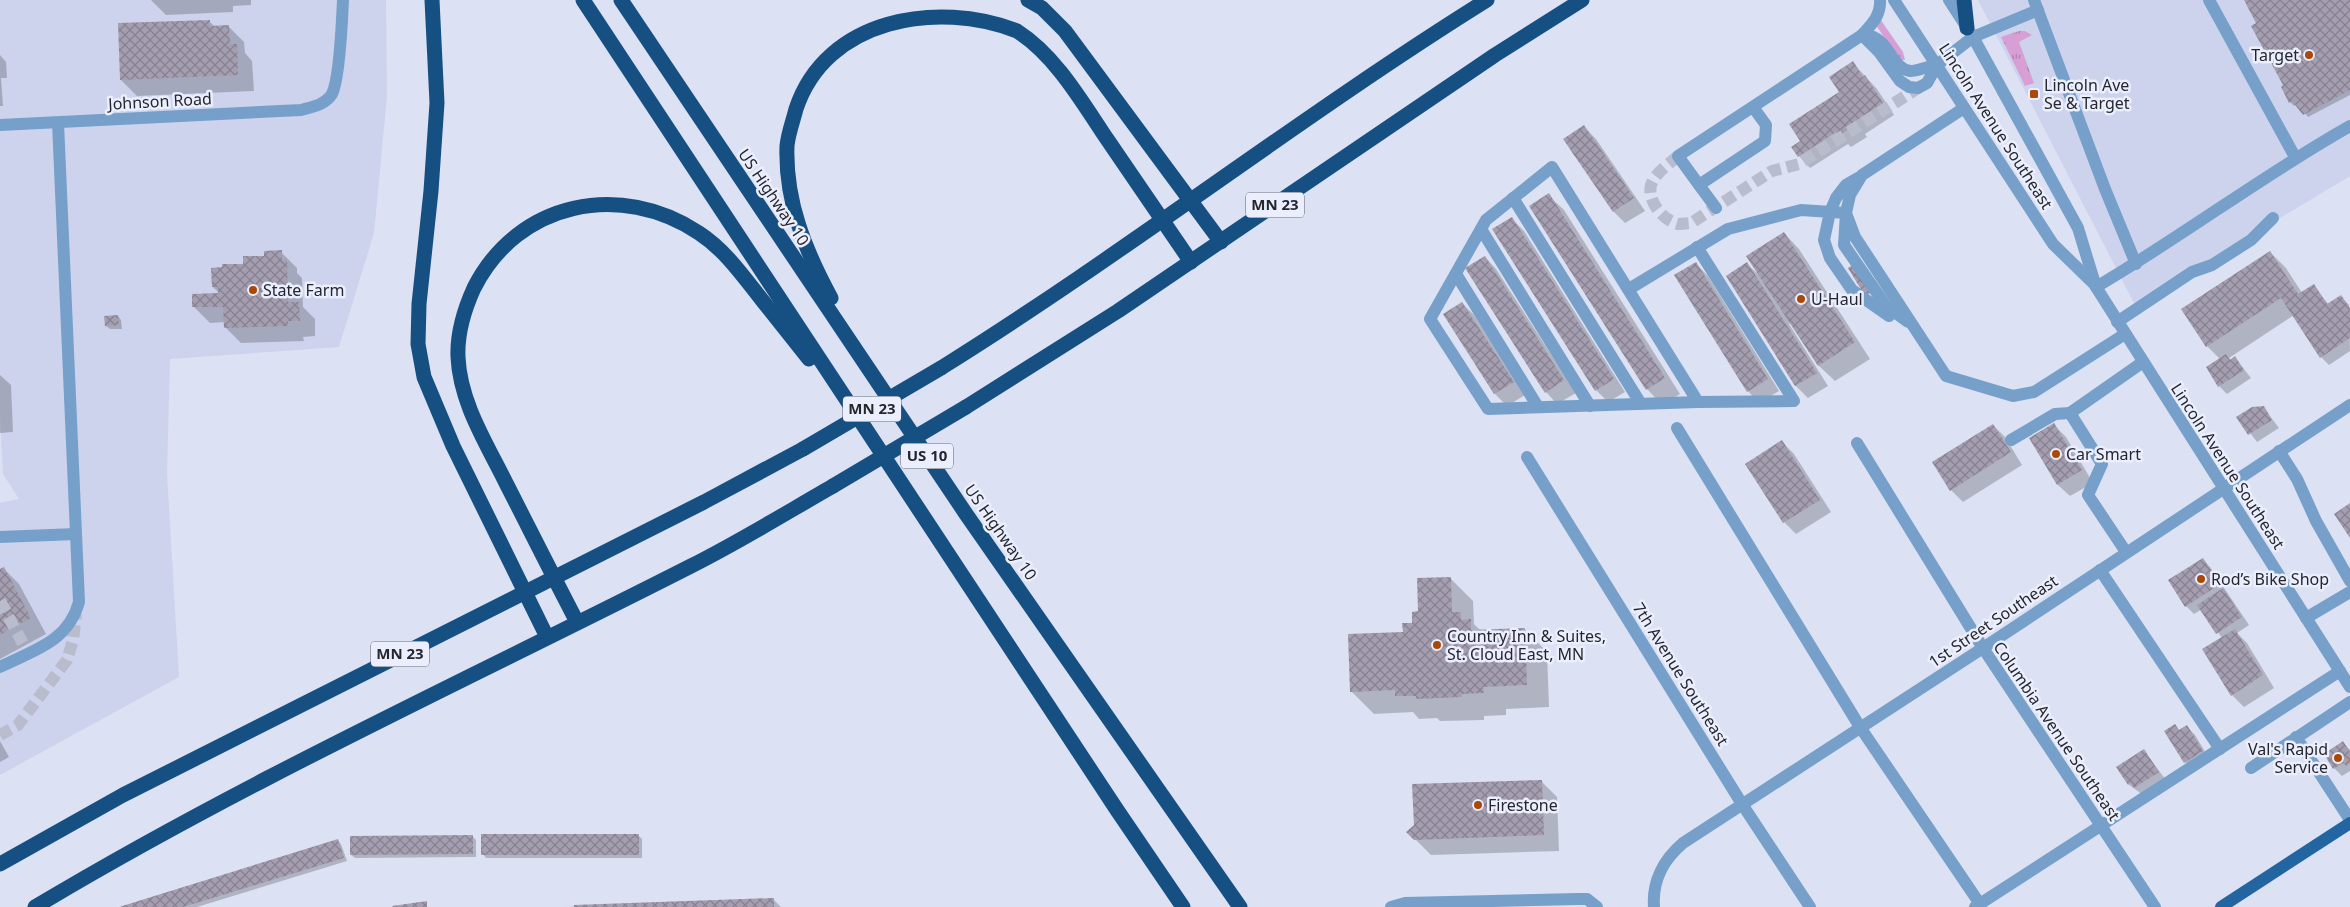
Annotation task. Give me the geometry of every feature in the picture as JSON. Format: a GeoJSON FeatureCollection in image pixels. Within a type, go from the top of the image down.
{"type":"FeatureCollection","features":[{"type":"Feature","properties":{"kind":"highway"},"geometry":{"type":"LineString","coordinates":[[432,0],[437,103],[431,191],[419,304],[418,344],[424,377],[435,406],[523,592],[547,637]]}},
{"type":"Feature","properties":{"kind":"highway","name":"US 10"},"geometry":{"type":"LineString","coordinates":[[583,0],[1183,907]]}},
{"type":"Feature","properties":{"kind":"highway","name":"US Highway 10"},"geometry":{"type":"LineString","coordinates":[[621,0],[966,514],[1240,907]]}},
{"type":"Feature","properties":{"kind":"highway"},"geometry":{"type":"LineString","coordinates":[[1028,0],[1042,8],[1065,31],[1220,242]]}},
{"type":"Feature","properties":{"kind":"highway","name":"MN 23"},"geometry":{"type":"LineString","coordinates":[[0,864],[123,795],[704,502],[804,448],[941,368],[1006,327],[1163,221],[1411,48],[1487,0]]}},
{"type":"Feature","properties":{"kind":"highway","name":"MN 23"},"geometry":{"type":"LineString","coordinates":[[35,907],[178,824],[408,706],[693,566],[833,486],[966,407],[1191,262],[1495,55],[1582,0]]}},
{"type":"Feature","properties":{"kind":"highway"},"geometry":{"type":"LineString","coordinates":[[1964,0],[1970,33]]}},
{"type":"Feature","properties":{"kind":"highway"},"geometry":{"type":"LineString","coordinates":[[872,374],[804,244],[795,217],[791,194],[787,145],[799,101],[808,82],[836,48],[868,25],[887,16],[932,8],[956,9],[975,12],[1001,22],[1019,32],[1039,49],[1078,96],[1191,262]]}},
{"type":"Feature","properties":{"kind":"highway"},"geometry":{"type":"LineString","coordinates":[[577,622],[470,409],[461,382],[458,339],[466,308],[489,263],[517,235],[550,216],[570,209],[591,205],[616,204],[635,206],[657,212],[700,234],[739,270],[866,429]]}},
{"type":"Feature","properties":{"kind":"main road"},"geometry":{"type":"LineString","coordinates":[[2221,907],[2350,822]]}},
{"type":"Feature","properties":{"kind":"street","name":"Johnson Road"},"geometry":{"type":"LineString","coordinates":[[0,126],[301,110],[322,104],[331,94],[336,81],[343,0]]}},
{"type":"Feature","properties":{"kind":"street"},"geometry":{"type":"LineString","coordinates":[[1716,208],[1678,156],[1862,35],[1878,16],[1881,9],[1880,0]]}},
{"type":"Feature","properties":{"kind":"street","name":"Lincoln Avenue Southeast"},"geometry":{"type":"LineString","coordinates":[[1894,0],[2052,244],[2096,287]]}},
{"type":"Feature","properties":{"kind":"street","name":"Lincoln Avenue Southeast"},"geometry":{"type":"LineString","coordinates":[[1949,0],[1970,33],[2078,228],[2096,287],[2350,687]]}},
{"type":"Feature","properties":{"kind":"street"},"geometry":{"type":"LineString","coordinates":[[2210,0],[2296,157]]}},
{"type":"Feature","properties":{"kind":"street"},"geometry":{"type":"LineString","coordinates":[[1862,35],[1879,52],[1900,81],[1909,87],[1918,88],[1927,82],[1937,65],[1970,33],[2036,5],[2105,189],[2136,264]]}},
{"type":"Feature","properties":{"kind":"street"},"geometry":{"type":"LineString","coordinates":[[1862,35],[1873,36],[1884,43],[1900,66],[1906,70],[1913,71],[1937,65]]}},
{"type":"Feature","properties":{"kind":"street"},"geometry":{"type":"LineString","coordinates":[[1699,185],[1765,141],[1766,125],[1753,107]]}},
{"type":"Feature","properties":{"kind":"street"},"geometry":{"type":"LineString","coordinates":[[1923,340],[1852,290],[1830,258],[1824,240],[1830,212],[1846,185],[1964,108]]}},
{"type":"Feature","properties":{"kind":"street"},"geometry":{"type":"LineString","coordinates":[[0,667],[53,640],[68,627],[79,602],[58,122]]}},
{"type":"Feature","properties":{"kind":"street"},"geometry":{"type":"LineString","coordinates":[[2096,287],[2136,264],[2296,157],[2350,126]]}},
{"type":"Feature","properties":{"kind":"street"},"geometry":{"type":"LineString","coordinates":[[1697,247],[1794,401],[1488,408],[1430,319],[1486,220],[1552,167],[1698,402]]}},
{"type":"Feature","properties":{"kind":"street"},"geometry":{"type":"LineString","coordinates":[[1862,175],[1850,195],[1846,213],[1855,237],[1946,376],[2013,396],[2034,392],[2125,334]]}},
{"type":"Feature","properties":{"kind":"street"},"geometry":{"type":"LineString","coordinates":[[1513,198],[1641,404]]}},
{"type":"Feature","properties":{"kind":"street"},"geometry":{"type":"LineString","coordinates":[[1629,289],[1728,229],[1801,210],[1846,213]]}},
{"type":"Feature","properties":{"kind":"street"},"geometry":{"type":"LineString","coordinates":[[2117,322],[2192,272],[2212,264],[2251,240],[2273,218]]}},
{"type":"Feature","properties":{"kind":"street"},"geometry":{"type":"LineString","coordinates":[[1481,229],[1590,406]]}},
{"type":"Feature","properties":{"kind":"street"},"geometry":{"type":"LineString","coordinates":[[1456,274],[1538,407]]}},
{"type":"Feature","properties":{"kind":"street"},"geometry":{"type":"LineString","coordinates":[[2011,440],[2055,414],[2070,414],[2143,362]]}},
{"type":"Feature","properties":{"kind":"street","name":"1st Street Southeast"},"geometry":{"type":"LineString","coordinates":[[1654,907],[1656,885],[1660,870],[1672,852],[1683,842],[1983,648],[2350,404]]}},
{"type":"Feature","properties":{"kind":"street"},"geometry":{"type":"LineString","coordinates":[[2070,414],[2102,464],[2088,495],[2126,552]]}},
{"type":"Feature","properties":{"kind":"street"},"geometry":{"type":"LineString","coordinates":[[1677,428],[1860,727],[1978,906],[2340,671]]}},
{"type":"Feature","properties":{"kind":"street","name":"Columbia Avenue Southeast"},"geometry":{"type":"LineString","coordinates":[[1857,443],[1983,648],[2155,907]]}},
{"type":"Feature","properties":{"kind":"street"},"geometry":{"type":"LineString","coordinates":[[2279,451],[2297,479],[2316,521],[2350,581]]}},
{"type":"Feature","properties":{"kind":"street","name":"7th Avenue Southeast"},"geometry":{"type":"LineString","coordinates":[[1527,457],[1742,804],[1810,907]]}},
{"type":"Feature","properties":{"kind":"street"},"geometry":{"type":"LineString","coordinates":[[0,537],[76,534]]}},
{"type":"Feature","properties":{"kind":"street"},"geometry":{"type":"LineString","coordinates":[[2100,570],[2220,749]]}},
{"type":"Feature","properties":{"kind":"street"},"geometry":{"type":"LineString","coordinates":[[2306,618],[2350,592]]}},
{"type":"Feature","properties":{"kind":"street"},"geometry":{"type":"LineString","coordinates":[[2251,768],[2350,702]]}},
{"type":"Feature","properties":{"kind":"street"},"geometry":{"type":"LineString","coordinates":[[2296,737],[2350,822]]}},
{"type":"Feature","properties":{"kind":"street"},"geometry":{"type":"LineString","coordinates":[[1390,907],[1405,903],[1587,899],[1597,907]]}},
{"type":"Feature","properties":{"kind":"shaded area"},"geometry":{"type":"Polygon","coordinates":[[[0,0],[386,0],[387,96],[374,233],[339,347],[170,359],[167,473],[179,677],[0,775],[0,503],[19,499],[3,474],[0,418],[0,0]]]}},
{"type":"Feature","properties":{"kind":"shaded area"},"geometry":{"type":"Polygon","coordinates":[[[1978,0],[2350,0],[2350,176],[2135,305],[1978,0]]]}},
{"type":"Feature","properties":{"kind":"green space"},"geometry":{"type":"Polygon","coordinates":[[[1880,19],[1903,52],[1905,60],[1897,57],[1876,25],[1880,19]]]}},
{"type":"Feature","properties":{"kind":"green space"},"geometry":{"type":"Polygon","coordinates":[[[2025,31],[2032,35],[2019,42],[2034,83],[2025,86],[2001,37],[2025,31]]]}},
{"type":"Feature","properties":{"kind":"building","name":"Target"},"geometry":{"type":"Polygon","coordinates":[[[2244,0],[2350,0],[2350,90],[2303,115],[2292,101],[2289,103],[2281,87],[2283,85],[2251,26],[2256,23],[2244,0]]]}},
{"type":"Feature","properties":{"kind":"building"},"geometry":{"type":"Polygon","coordinates":[[[210,20],[210,26],[229,25],[230,44],[237,44],[238,75],[120,80],[118,23],[210,20]]]}},
{"type":"Feature","properties":{"kind":"building"},"geometry":{"type":"Polygon","coordinates":[[[1853,61],[1863,77],[1865,75],[1883,103],[1854,122],[1856,125],[1838,136],[1836,132],[1798,157],[1791,147],[1800,141],[1789,124],[1839,92],[1829,77],[1853,61]]]}},
{"type":"Feature","properties":{"kind":"building"},"geometry":{"type":"Polygon","coordinates":[[[1584,125],[1634,198],[1613,212],[1563,139],[1584,125]]]}},
{"type":"Feature","properties":{"kind":"building"},"geometry":{"type":"Polygon","coordinates":[[[1549,193],[1665,378],[1646,390],[1529,206],[1549,193]]]}},
{"type":"Feature","properties":{"kind":"building"},"geometry":{"type":"Polygon","coordinates":[[[1512,217],[1614,379],[1595,391],[1492,229],[1512,217]]]}},
{"type":"Feature","properties":{"kind":"building","name":"U-Haul"},"geometry":{"type":"Polygon","coordinates":[[[1784,232],[1855,342],[1818,366],[1746,256],[1784,232]]]}},
{"type":"Feature","properties":{"kind":"building","name":"State Farm"},"geometry":{"type":"Polygon","coordinates":[[[282,250],[282,261],[287,260],[288,302],[299,302],[300,321],[288,321],[288,326],[224,328],[223,307],[192,307],[192,294],[218,293],[218,287],[212,287],[211,268],[222,267],[222,264],[243,264],[243,256],[264,256],[264,251],[282,250]]]}},
{"type":"Feature","properties":{"kind":"building"},"geometry":{"type":"Polygon","coordinates":[[[2270,251],[2298,294],[2314,284],[2327,304],[2341,295],[2350,308],[2350,338],[2320,358],[2281,298],[2206,347],[2181,309],[2270,251]]]}},
{"type":"Feature","properties":{"kind":"building"},"geometry":{"type":"Polygon","coordinates":[[[1485,256],[1564,380],[1545,393],[1465,268],[1485,256]]]}},
{"type":"Feature","properties":{"kind":"building"},"geometry":{"type":"Polygon","coordinates":[[[1860,260],[1878,289],[1865,296],[1848,268],[1860,260]]]}},
{"type":"Feature","properties":{"kind":"building"},"geometry":{"type":"Polygon","coordinates":[[[1696,262],[1768,379],[1747,392],[1674,275],[1696,262]]]}},
{"type":"Feature","properties":{"kind":"building"},"geometry":{"type":"Polygon","coordinates":[[[1747,262],[1817,373],[1795,386],[1726,276],[1747,262]]]}},
{"type":"Feature","properties":{"kind":"building"},"geometry":{"type":"Polygon","coordinates":[[[1462,302],[1514,382],[1494,394],[1443,314],[1462,302]]]}},
{"type":"Feature","properties":{"kind":"building"},"geometry":{"type":"Polygon","coordinates":[[[118,315],[119,325],[105,326],[104,316],[118,315]]]}},
{"type":"Feature","properties":{"kind":"building"},"geometry":{"type":"Polygon","coordinates":[[[2226,354],[2230,360],[2235,356],[2244,370],[2218,387],[2206,367],[2226,354]]]}},
{"type":"Feature","properties":{"kind":"building"},"geometry":{"type":"Polygon","coordinates":[[[2264,406],[2272,420],[2248,435],[2236,417],[2252,407],[2264,406]]]}},
{"type":"Feature","properties":{"kind":"building","name":"Car Smart"},"geometry":{"type":"Polygon","coordinates":[[[2054,423],[2082,470],[2057,485],[2029,438],[2054,423]]]}},
{"type":"Feature","properties":{"kind":"building"},"geometry":{"type":"Polygon","coordinates":[[[1993,424],[2011,452],[1950,491],[1932,462],[1993,424]]]}},
{"type":"Feature","properties":{"kind":"building"},"geometry":{"type":"Polygon","coordinates":[[[1782,440],[1820,500],[1783,523],[1745,464],[1782,440]]]}},
{"type":"Feature","properties":{"kind":"building"},"geometry":{"type":"Polygon","coordinates":[[[2350,503],[2350,538],[2334,514],[2350,503]]]}},
{"type":"Feature","properties":{"kind":"building"},"geometry":{"type":"Polygon","coordinates":[[[2203,558],[2220,584],[2185,607],[2168,580],[2203,558]]]}},
{"type":"Feature","properties":{"kind":"building"},"geometry":{"type":"Polygon","coordinates":[[[4,567],[31,618],[0,635],[0,569],[4,567]]]}},
{"type":"Feature","properties":{"kind":"building","name":"Country Inn & Suites, St. Cloud East, MN"},"geometry":{"type":"Polygon","coordinates":[[[1451,577],[1452,612],[1461,612],[1461,620],[1471,619],[1471,630],[1525,628],[1527,685],[1483,687],[1484,693],[1462,694],[1462,697],[1416,699],[1416,696],[1395,696],[1395,690],[1350,692],[1348,634],[1403,632],[1402,623],[1412,623],[1412,612],[1418,611],[1417,578],[1451,577]]]}},
{"type":"Feature","properties":{"kind":"building"},"geometry":{"type":"Polygon","coordinates":[[[2223,588],[2242,617],[2216,634],[2197,605],[2223,588]]]}},
{"type":"Feature","properties":{"kind":"building"},"geometry":{"type":"Polygon","coordinates":[[[2235,629],[2263,675],[2231,696],[2202,649],[2235,629]]]}},
{"type":"Feature","properties":{"kind":"building"},"geometry":{"type":"Polygon","coordinates":[[[2175,724],[2179,730],[2187,725],[2203,751],[2184,763],[2164,731],[2175,724]]]}},
{"type":"Feature","properties":{"kind":"building","name":"Val's Rapid Service"},"geometry":{"type":"Polygon","coordinates":[[[2343,741],[2350,752],[2350,763],[2346,766],[2344,763],[2333,769],[2324,754],[2343,741]]]}},
{"type":"Feature","properties":{"kind":"building"},"geometry":{"type":"Polygon","coordinates":[[[2144,749],[2159,772],[2134,788],[2130,783],[2128,785],[2116,767],[2144,749]]]}},
{"type":"Feature","properties":{"kind":"building","name":"Firestone"},"geometry":{"type":"Polygon","coordinates":[[[1542,780],[1544,835],[1414,840],[1406,832],[1414,825],[1412,784],[1542,780]]]}},
{"type":"Feature","properties":{"kind":"building"},"geometry":{"type":"Polygon","coordinates":[[[481,834],[639,834],[639,855],[481,855],[481,834]]]}},
{"type":"Feature","properties":{"kind":"building"},"geometry":{"type":"Polygon","coordinates":[[[473,835],[473,854],[350,855],[350,836],[473,835]]]}},
{"type":"Feature","properties":{"kind":"building"},"geometry":{"type":"Polygon","coordinates":[[[338,839],[344,858],[183,907],[119,907],[338,839]]]}},
{"type":"Feature","properties":{"kind":"building"},"geometry":{"type":"Polygon","coordinates":[[[774,898],[774,907],[574,907],[574,905],[774,898]]]}},
{"type":"Feature","properties":{"kind":"building"},"geometry":{"type":"Polygon","coordinates":[[[427,901],[427,907],[392,906],[427,901]]]}},
{"type":"Feature","properties":{"kind":"tunnel"},"geometry":{"type":"LineString","coordinates":[[1678,156],[1653,181],[1650,191],[1651,197],[1654,204],[1667,219],[1679,224],[1691,223],[1772,171],[1799,164],[1918,88]]}},
{"type":"Feature","properties":{"kind":"tunnel"},"geometry":{"type":"LineString","coordinates":[[0,601],[28,653]]}},
{"type":"Feature","properties":{"kind":"tunnel"},"geometry":{"type":"LineString","coordinates":[[0,735],[18,725],[67,660],[73,640],[76,614]]}},
{"type":"Feature","properties":{"kind":"place","name":"Target"},"geometry":{"type":"Point","coordinates":[2309,55]}},
{"type":"Feature","properties":{"kind":"place","name":"Lincoln Ave Se & Target"},"geometry":{"type":"Point","coordinates":[2034,94]}},
{"type":"Feature","properties":{"kind":"place","name":"State Farm"},"geometry":{"type":"Point","coordinates":[253,290]}},
{"type":"Feature","properties":{"kind":"place","name":"U-Haul"},"geometry":{"type":"Point","coordinates":[1801,299]}},
{"type":"Feature","properties":{"kind":"place","name":"Car Smart"},"geometry":{"type":"Point","coordinates":[2056,454]}},
{"type":"Feature","properties":{"kind":"place","name":"Rod’s Bike Shop"},"geometry":{"type":"Point","coordinates":[2201,579]}},
{"type":"Feature","properties":{"kind":"place","name":"Country Inn & Suites, St. Cloud East, MN"},"geometry":{"type":"Point","coordinates":[1437,645]}},
{"type":"Feature","properties":{"kind":"place","name":"Val's Rapid Service"},"geometry":{"type":"Point","coordinates":[2338,758]}},
{"type":"Feature","properties":{"kind":"place","name":"Firestone"},"geometry":{"type":"Point","coordinates":[1478,805]}}]}
